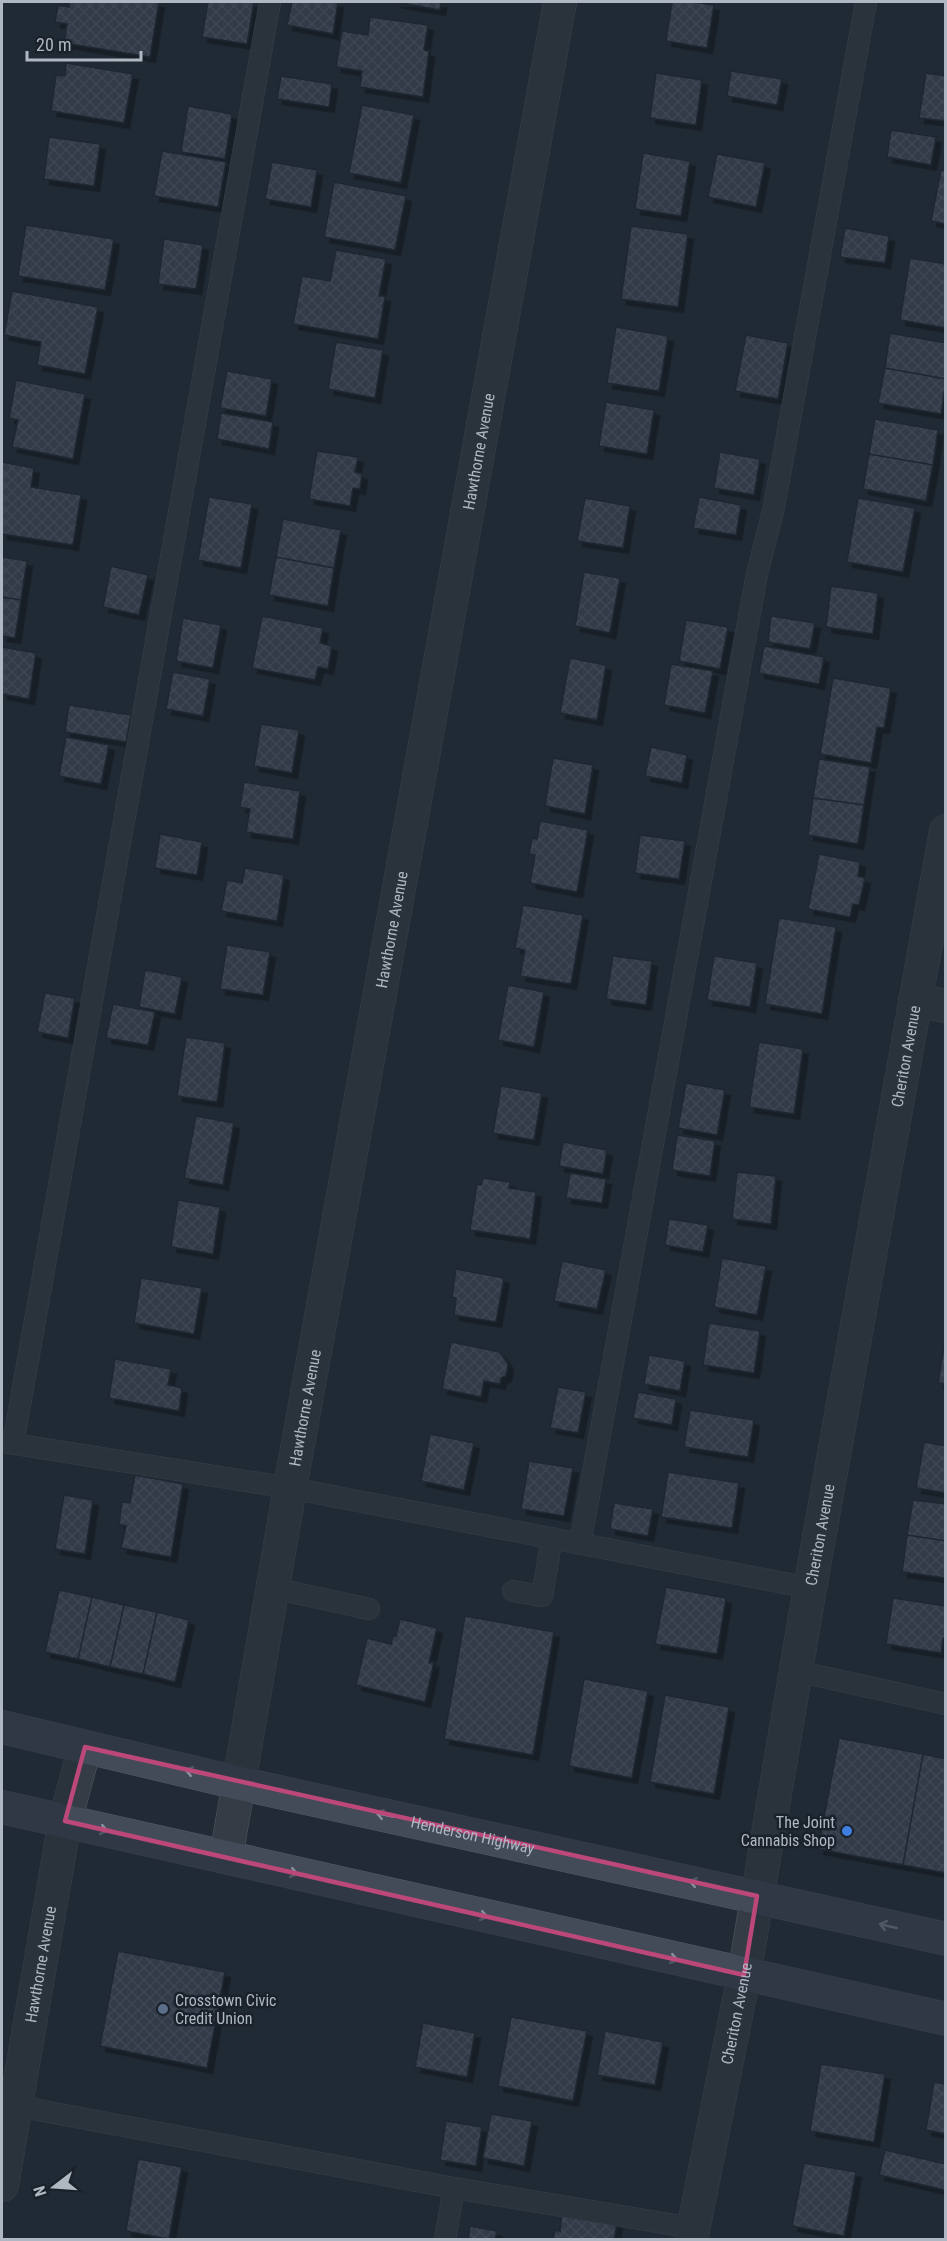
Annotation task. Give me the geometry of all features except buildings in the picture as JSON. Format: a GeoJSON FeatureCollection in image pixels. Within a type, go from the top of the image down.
{"type":"FeatureCollection","features":[{"type":"Feature","properties":{"kind":"main road","name":"Henderson Highway"},"geometry":{"type":"LineString","coordinates":[[2,1727],[238,1783],[945,1939]]}},
{"type":"Feature","properties":{"kind":"main road"},"geometry":{"type":"LineString","coordinates":[[2,1807],[945,2019]]}},
{"type":"Feature","properties":{"kind":"street","name":"Hawthorne Avenue"},"geometry":{"type":"LineString","coordinates":[[226,1857],[290,1488],[560,2]]}},
{"type":"Feature","properties":{"kind":"street","name":"Cheriton Avenue"},"geometry":{"type":"LineString","coordinates":[[692,2234],[744,1975],[810,1588],[930,1003],[945,831]]}},
{"type":"Feature","properties":{"kind":"street","name":"Hawthorne Avenue"},"geometry":{"type":"LineString","coordinates":[[2,2185],[9,2104],[66,1821],[85,1747]]}},
{"type":"Feature","properties":{"kind":"lane"},"geometry":{"type":"LineString","coordinates":[[270,2],[7,1443],[290,1488],[810,1588]]}},
{"type":"Feature","properties":{"kind":"lane"},"geometry":{"type":"LineString","coordinates":[[580,1544],[757,574],[774,507],[866,2]]}},
{"type":"Feature","properties":{"kind":"lane"},"geometry":{"type":"LineString","coordinates":[[513,1591],[543,1596],[552,1538]]}},
{"type":"Feature","properties":{"kind":"lane"},"geometry":{"type":"LineString","coordinates":[[273,1588],[369,1609]]}},
{"type":"Feature","properties":{"kind":"lane"},"geometry":{"type":"LineString","coordinates":[[796,1671],[945,1704]]}},
{"type":"Feature","properties":{"kind":"lane"},"geometry":{"type":"LineString","coordinates":[[9,2104],[692,2234]]}},
{"type":"Feature","properties":{"kind":"lane"},"geometry":{"type":"LineString","coordinates":[[444,2240],[454,2188]]}},
{"type":"Feature","properties":{"kind":"highlighted area"},"geometry":{"type":"Polygon","coordinates":[[[85,1747],[757,1896],[744,1975],[226,1857],[65,1821],[85,1747]]]}},
{"type":"Feature","properties":{"kind":"place","name":"The Joint Cannabis Shop"},"geometry":{"type":"Point","coordinates":[847,1831]}},
{"type":"Feature","properties":{"kind":"place","name":"Crosstown Civic Credit Union"},"geometry":{"type":"Point","coordinates":[163,2009]}}]}
